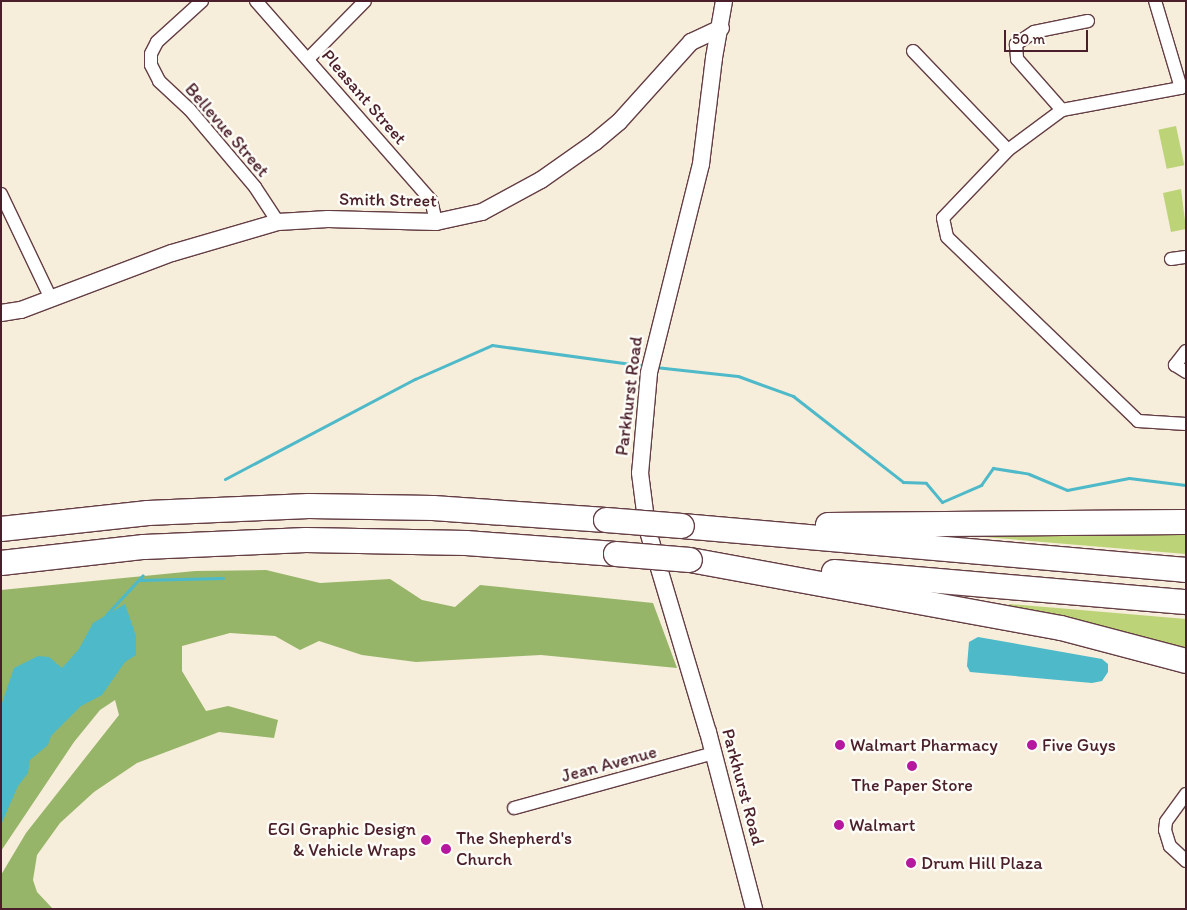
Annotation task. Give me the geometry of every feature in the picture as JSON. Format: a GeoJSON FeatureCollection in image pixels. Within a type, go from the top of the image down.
{"type":"FeatureCollection","features":[{"type":"Feature","properties":{"kind":"highway"},"geometry":{"type":"LineString","coordinates":[[1,529],[148,513],[309,506],[432,508],[682,526],[1186,570]]}},
{"type":"Feature","properties":{"kind":"highway"},"geometry":{"type":"LineString","coordinates":[[682,526],[1186,522]]}},
{"type":"Feature","properties":{"kind":"highway"},"geometry":{"type":"LineString","coordinates":[[1,563],[144,547],[306,540],[466,543],[1186,602]]}},
{"type":"Feature","properties":{"kind":"highway"},"geometry":{"type":"LineString","coordinates":[[690,560],[1061,628],[1186,660]]}},
{"type":"Feature","properties":{"kind":"street","name":"Bellevue Street"},"geometry":{"type":"LineString","coordinates":[[202,1],[157,42],[151,61],[158,81],[213,138],[255,187],[278,222]]}},
{"type":"Feature","properties":{"kind":"street","name":"Pleasant Street"},"geometry":{"type":"LineString","coordinates":[[256,1],[431,200],[436,222]]}},
{"type":"Feature","properties":{"kind":"street"},"geometry":{"type":"LineString","coordinates":[[308,59],[365,1]]}},
{"type":"Feature","properties":{"kind":"street","name":"Parkhurst Road"},"geometry":{"type":"LineString","coordinates":[[724,1],[721,28],[714,58],[701,164],[656,340],[641,448],[644,511],[714,753],[754,909]]}},
{"type":"Feature","properties":{"kind":"street"},"geometry":{"type":"LineString","coordinates":[[1155,1],[1183,88],[1062,110],[1008,150],[944,218],[947,237],[1138,421],[1186,424]]}},
{"type":"Feature","properties":{"kind":"street"},"geometry":{"type":"LineString","coordinates":[[1062,110],[1017,59],[1016,44],[1034,32],[1088,20]]}},
{"type":"Feature","properties":{"kind":"street","name":"Smith Street"},"geometry":{"type":"LineString","coordinates":[[1,313],[51,299],[172,253],[278,222],[328,219],[436,222],[482,212],[575,158],[619,122],[691,42],[721,28]]}},
{"type":"Feature","properties":{"kind":"street"},"geometry":{"type":"LineString","coordinates":[[913,51],[1008,150]]}},
{"type":"Feature","properties":{"kind":"street"},"geometry":{"type":"LineString","coordinates":[[1,194],[51,299]]}},
{"type":"Feature","properties":{"kind":"street"},"geometry":{"type":"LineString","coordinates":[[1171,259],[1186,257]]}},
{"type":"Feature","properties":{"kind":"street"},"geometry":{"type":"LineString","coordinates":[[1186,351],[1175,366],[1186,372]]}},
{"type":"Feature","properties":{"kind":"street","name":"Jean Avenue"},"geometry":{"type":"LineString","coordinates":[[514,808],[714,753]]}},
{"type":"Feature","properties":{"kind":"street"},"geometry":{"type":"LineString","coordinates":[[1186,794],[1166,822],[1168,843],[1186,861]]}},
{"type":"Feature","properties":{"kind":"green space"},"geometry":{"type":"Polygon","coordinates":[[[1176,126],[1184,165],[1167,169],[1158,130],[1176,126]]]}},
{"type":"Feature","properties":{"kind":"green space"},"geometry":{"type":"Polygon","coordinates":[[[1181,189],[1186,229],[1171,232],[1163,193],[1181,189]]]}},
{"type":"Feature","properties":{"kind":"green space"},"geometry":{"type":"Polygon","coordinates":[[[1186,531],[1186,554],[961,535],[1186,531]]]}},
{"type":"Feature","properties":{"kind":"green space"},"geometry":{"type":"Polygon","coordinates":[[[266,570],[320,583],[390,579],[422,600],[455,607],[480,585],[653,603],[677,668],[541,655],[416,662],[362,655],[319,641],[300,650],[275,636],[230,633],[182,646],[182,671],[206,711],[228,706],[278,720],[274,738],[219,732],[137,763],[94,792],[60,823],[37,855],[33,880],[37,892],[53,909],[1,909],[1,875],[26,833],[119,715],[115,700],[100,710],[74,742],[1,851],[1,590],[195,571],[266,570]]]}},
{"type":"Feature","properties":{"kind":"green space"},"geometry":{"type":"Polygon","coordinates":[[[1009,604],[1186,619],[1186,650],[1008,609],[1009,604]]]}},
{"type":"Feature","properties":{"kind":"water"},"geometry":{"type":"Polygon","coordinates":[[[125,604],[136,636],[136,655],[125,662],[102,695],[81,706],[51,736],[48,745],[30,760],[28,773],[18,786],[1,825],[1,706],[14,668],[38,656],[49,657],[62,668],[79,649],[93,623],[125,604]]]}},
{"type":"Feature","properties":{"kind":"water"},"geometry":{"type":"Polygon","coordinates":[[[978,637],[1102,659],[1108,664],[1108,672],[1102,681],[1092,683],[970,672],[967,666],[969,642],[978,637]]]}},
{"type":"Feature","properties":{"kind":"waterway"},"geometry":{"type":"LineString","coordinates":[[225,479],[415,379],[492,345],[646,366]]}},
{"type":"Feature","properties":{"kind":"waterway"},"geometry":{"type":"LineString","coordinates":[[655,367],[738,376],[793,396],[903,482],[926,483],[942,502],[981,485],[993,468],[1029,474],[1067,490],[1129,478],[1186,485]]}},
{"type":"Feature","properties":{"kind":"waterway"},"geometry":{"type":"LineString","coordinates":[[106,615],[143,575]]}},
{"type":"Feature","properties":{"kind":"waterway"},"geometry":{"type":"LineString","coordinates":[[139,580],[223,578]]}},
{"type":"Feature","properties":{"kind":"place","name":"Walmart Pharmacy"},"geometry":{"type":"Point","coordinates":[840,745]}},
{"type":"Feature","properties":{"kind":"place","name":"Five Guys"},"geometry":{"type":"Point","coordinates":[1032,745]}},
{"type":"Feature","properties":{"kind":"place","name":"The Paper Store"},"geometry":{"type":"Point","coordinates":[912,766]}},
{"type":"Feature","properties":{"kind":"place","name":"Walmart"},"geometry":{"type":"Point","coordinates":[839,825]}},
{"type":"Feature","properties":{"kind":"place","name":"EGI Graphic Design & Vehicle Wraps"},"geometry":{"type":"Point","coordinates":[426,840]}},
{"type":"Feature","properties":{"kind":"place","name":"The Shepherd's Church"},"geometry":{"type":"Point","coordinates":[446,849]}},
{"type":"Feature","properties":{"kind":"place","name":"Drum Hill Plaza"},"geometry":{"type":"Point","coordinates":[911,863]}}]}
